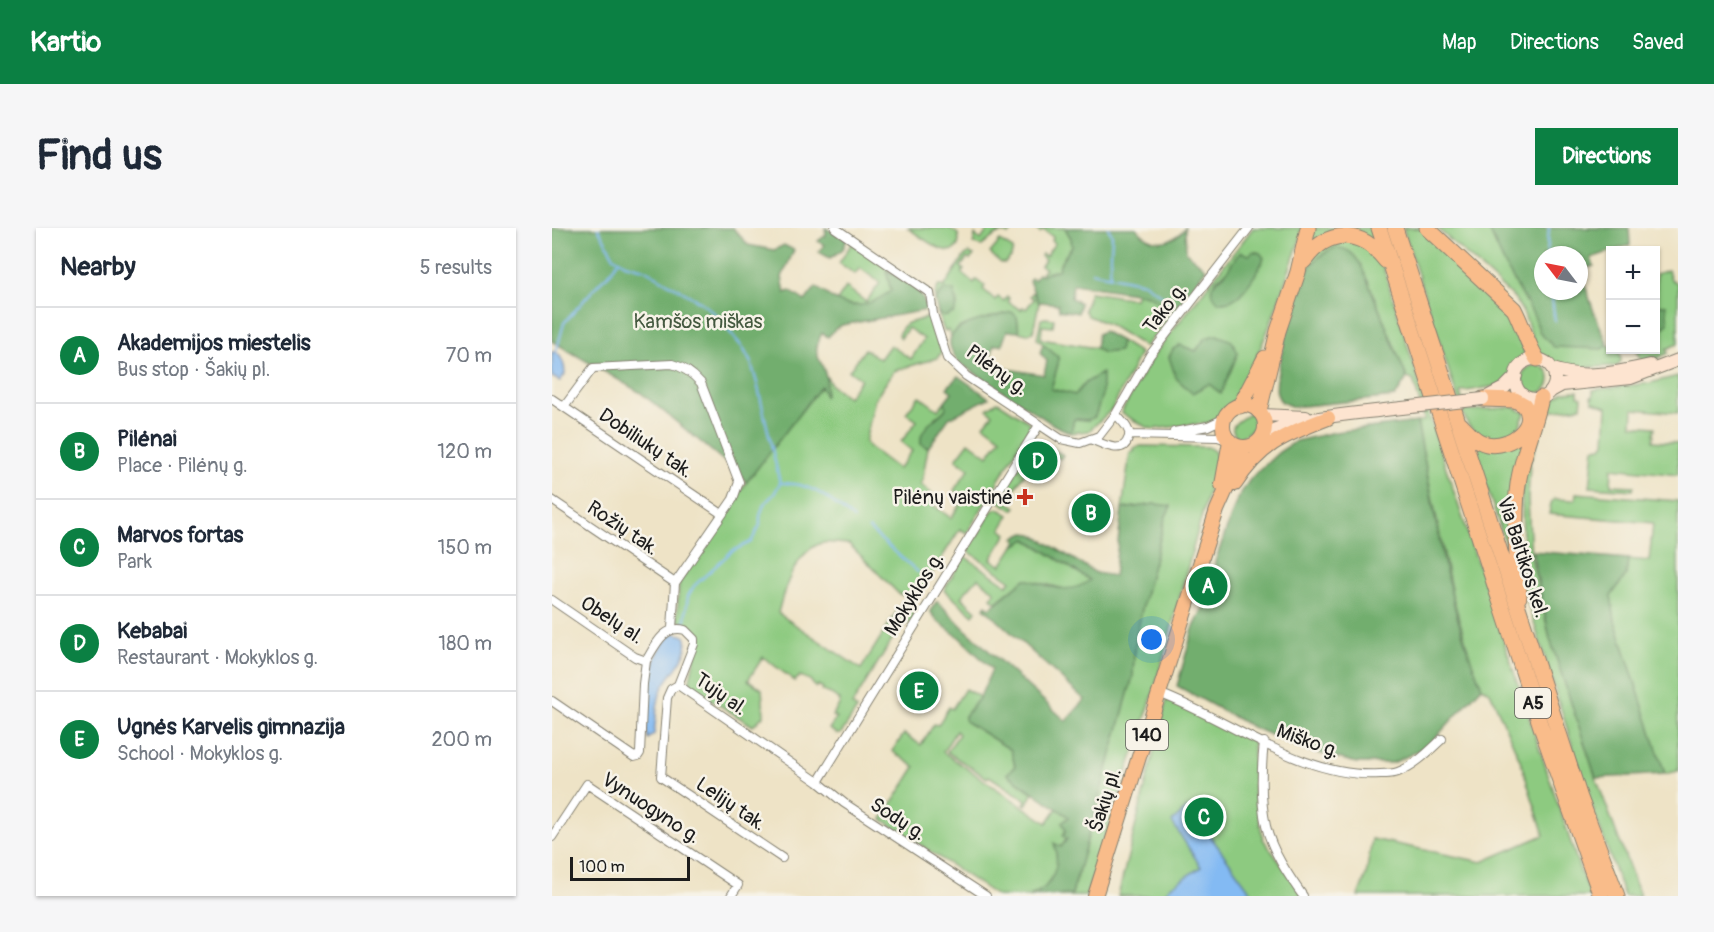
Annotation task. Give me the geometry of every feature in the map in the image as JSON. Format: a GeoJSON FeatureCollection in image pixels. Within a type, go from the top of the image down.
{"type":"FeatureCollection","features":[{"type":"Feature","properties":{"kind":"highway"},"geometry":{"type":"LineString","coordinates":[[1260,413],[1278,331],[1299,272],[1308,228]]}},
{"type":"Feature","properties":{"kind":"highway","name":"Via Baltikos kel."},"geometry":{"type":"LineString","coordinates":[[1379,228],[1541,728],[1601,896]]}},
{"type":"Feature","properties":{"kind":"highway","name":"Via Baltikos kel."},"geometry":{"type":"LineString","coordinates":[[1395,228],[1580,798],[1617,896]]}},
{"type":"Feature","properties":{"kind":"highway"},"geometry":{"type":"LineString","coordinates":[[1427,228],[1514,309],[1528,344],[1537,359]]}},
{"type":"Feature","properties":{"kind":"highway"},"geometry":{"type":"LineString","coordinates":[[1299,272],[1317,244],[1330,235],[1345,232],[1358,234],[1369,242],[1393,270]]}},
{"type":"Feature","properties":{"kind":"highway"},"geometry":{"type":"LineString","coordinates":[[1240,406],[1278,331]]}},
{"type":"Feature","properties":{"kind":"highway"},"geometry":{"type":"LineString","coordinates":[[1520,615],[1517,487],[1521,465],[1546,394]]}},
{"type":"Feature","properties":{"kind":"highway","name":"140"},"geometry":{"type":"LineString","coordinates":[[1456,419],[1475,439],[1497,446],[1508,443],[1526,426],[1528,416],[1524,405],[1515,400],[1482,399]]}},
{"type":"Feature","properties":{"kind":"main road"},"geometry":{"type":"LineString","coordinates":[[1522,394],[1518,389],[1517,370],[1525,362],[1537,359],[1567,374],[1585,375],[1678,360]]}},
{"type":"Feature","properties":{"kind":"main road"},"geometry":{"type":"LineString","coordinates":[[1482,399],[1516,393],[1534,399],[1562,385],[1631,378],[1678,360]]}},
{"type":"Feature","properties":{"kind":"main road"},"geometry":{"type":"LineString","coordinates":[[1546,394],[1555,380],[1553,369]]}},
{"type":"Feature","properties":{"kind":"main road"},"geometry":{"type":"LineString","coordinates":[[1482,399],[1507,386],[1516,376]]}},
{"type":"Feature","properties":{"kind":"main road","name":"140"},"geometry":{"type":"LineString","coordinates":[[1217,510],[1244,470],[1261,451],[1293,431],[1328,418],[1482,399]]}},
{"type":"Feature","properties":{"kind":"main road"},"geometry":{"type":"LineString","coordinates":[[1225,418],[1231,410],[1240,406],[1250,406],[1260,413],[1328,418]]}},
{"type":"Feature","properties":{"kind":"main road"},"geometry":{"type":"LineString","coordinates":[[1260,413],[1265,425],[1263,435]]}},
{"type":"Feature","properties":{"kind":"main road","name":"140"},"geometry":{"type":"LineString","coordinates":[[1225,418],[1224,428],[1230,441]]}},
{"type":"Feature","properties":{"kind":"main road"},"geometry":{"type":"LineString","coordinates":[[1230,441],[1237,446],[1254,445],[1263,435],[1276,427],[1328,418]]}},
{"type":"Feature","properties":{"kind":"main road","name":"Šakių pl."},"geometry":{"type":"LineString","coordinates":[[1095,896],[1161,694],[1217,510],[1230,441]]}},
{"type":"Feature","properties":{"kind":"main road","name":"Šakių pl."},"geometry":{"type":"LineString","coordinates":[[1217,510],[1245,447]]}},
{"type":"Feature","properties":{"kind":"street","name":"Pilėnų g."},"geometry":{"type":"LineString","coordinates":[[835,228],[930,293],[933,314],[948,358],[966,376],[1061,439],[1074,443],[1089,439],[1108,445]]}},
{"type":"Feature","properties":{"kind":"street","name":"Tako g."},"geometry":{"type":"LineString","coordinates":[[1119,419],[1150,355],[1249,228]]}},
{"type":"Feature","properties":{"kind":"street"},"geometry":{"type":"LineString","coordinates":[[564,407],[593,368],[662,363],[679,366],[702,383],[738,476],[736,491],[675,584],[672,628]]}},
{"type":"Feature","properties":{"kind":"street","name":"Dobiliukų tak."},"geometry":{"type":"LineString","coordinates":[[552,399],[722,514]]}},
{"type":"Feature","properties":{"kind":"street"},"geometry":{"type":"LineString","coordinates":[[1156,436],[1208,426],[1225,418]]}},
{"type":"Feature","properties":{"kind":"street"},"geometry":{"type":"LineString","coordinates":[[1089,439],[1099,436],[1106,427],[1119,419],[1127,428],[1129,435],[1126,444],[1122,447],[1108,445],[1104,439],[1106,427]]}},
{"type":"Feature","properties":{"kind":"street","name":"Mokyklos g."},"geometry":{"type":"LineString","coordinates":[[818,782],[1039,425]]}},
{"type":"Feature","properties":{"kind":"street"},"geometry":{"type":"LineString","coordinates":[[1129,435],[1218,437],[1230,441]]}},
{"type":"Feature","properties":{"kind":"street","name":"Rožių tak."},"geometry":{"type":"LineString","coordinates":[[552,500],[675,584]]}},
{"type":"Feature","properties":{"kind":"street","name":"Obelų al."},"geometry":{"type":"LineString","coordinates":[[552,600],[635,657],[646,661],[662,636],[672,628],[685,630],[694,639],[694,644],[678,684]]}},
{"type":"Feature","properties":{"kind":"street"},"geometry":{"type":"LineString","coordinates":[[552,701],[634,757],[638,756],[646,661]]}},
{"type":"Feature","properties":{"kind":"street","name":"Tujų al."},"geometry":{"type":"LineString","coordinates":[[661,777],[667,698],[671,689],[678,684],[795,767]]}},
{"type":"Feature","properties":{"kind":"street","name":"Miško g."},"geometry":{"type":"LineString","coordinates":[[1161,694],[1263,742],[1322,766],[1365,775],[1396,773],[1417,762],[1442,739]]}},
{"type":"Feature","properties":{"kind":"street"},"geometry":{"type":"LineString","coordinates":[[1263,742],[1261,771],[1266,826],[1289,876],[1303,896]]}},
{"type":"Feature","properties":{"kind":"street","name":"Sodų g."},"geometry":{"type":"LineString","coordinates":[[795,767],[864,816],[986,896]]}},
{"type":"Feature","properties":{"kind":"street","name":"Lelijų tak."},"geometry":{"type":"LineString","coordinates":[[661,777],[782,858]]}},
{"type":"Feature","properties":{"kind":"street","name":"Vynuogyno g."},"geometry":{"type":"LineString","coordinates":[[552,837],[587,784],[738,885],[731,896]]}},
{"type":"Feature","properties":{"kind":"green space","name":"Kamšos miškas"},"geometry":{"type":"Polygon","coordinates":[[[552,228],[733,228],[748,245],[774,250],[784,245],[794,250],[782,277],[785,293],[790,291],[805,301],[816,287],[844,304],[853,306],[870,303],[891,291],[886,270],[917,290],[927,310],[842,325],[828,337],[822,333],[818,341],[817,353],[826,378],[825,397],[821,386],[746,483],[741,475],[641,393],[552,341],[552,228]]]}},
{"type":"Feature","properties":{"kind":"green space"},"geometry":{"type":"Polygon","coordinates":[[[825,228],[847,239],[843,249],[830,258],[819,252],[824,245],[818,241],[826,235],[825,228]]]}},
{"type":"Feature","properties":{"kind":"green space"},"geometry":{"type":"Polygon","coordinates":[[[908,228],[949,228],[958,234],[958,245],[952,251],[939,248],[908,228]]]}},
{"type":"Feature","properties":{"kind":"green space"},"geometry":{"type":"Polygon","coordinates":[[[989,228],[1010,228],[1012,231],[1009,235],[1001,233],[994,236],[982,246],[973,244],[975,235],[981,240],[989,228]]]}},
{"type":"Feature","properties":{"kind":"green space"},"geometry":{"type":"Polygon","coordinates":[[[1035,228],[1065,228],[1071,238],[1072,246],[1058,270],[1040,275],[1045,269],[1041,266],[1045,260],[1041,256],[1042,254],[1046,256],[1055,243],[1052,241],[1053,237],[1043,230],[1040,233],[1035,228]]]}},
{"type":"Feature","properties":{"kind":"green space"},"geometry":{"type":"Polygon","coordinates":[[[1065,228],[1136,228],[1148,238],[1160,242],[1173,238],[1185,228],[1186,252],[1206,269],[1173,312],[1148,295],[1073,284],[1071,298],[1080,303],[1078,313],[1059,310],[1058,304],[1039,303],[1029,281],[1031,278],[1034,280],[1038,274],[1058,270],[1072,246],[1071,238],[1065,228]]]}},
{"type":"Feature","properties":{"kind":"green space"},"geometry":{"type":"Polygon","coordinates":[[[1253,228],[1304,228],[1270,325],[1241,394],[1222,411],[1214,422],[1153,429],[1121,413],[1159,348],[1253,228]],[[1225,273],[1216,280],[1239,296],[1250,281],[1225,273]],[[1217,335],[1205,338],[1196,351],[1180,345],[1209,384],[1221,393],[1238,353],[1217,335]]]}},
{"type":"Feature","properties":{"kind":"green space"},"geometry":{"type":"Polygon","coordinates":[[[1313,228],[1371,228],[1441,453],[1581,873],[1591,896],[1358,896],[1366,875],[1372,839],[1482,862],[1544,835],[1520,760],[1490,692],[1482,687],[1471,660],[1452,594],[1417,422],[1425,420],[1413,380],[1407,378],[1368,281],[1296,301],[1313,228]]]}},
{"type":"Feature","properties":{"kind":"green space"},"geometry":{"type":"Polygon","coordinates":[[[1403,228],[1421,228],[1511,313],[1524,348],[1524,355],[1505,383],[1460,392],[1466,411],[1514,407],[1525,413],[1517,432],[1487,440],[1469,426],[1462,412],[1403,228]]]}},
{"type":"Feature","properties":{"kind":"green space"},"geometry":{"type":"Polygon","coordinates":[[[1437,228],[1488,228],[1505,265],[1535,318],[1540,333],[1603,349],[1606,347],[1606,354],[1620,354],[1621,361],[1617,366],[1568,368],[1559,366],[1537,351],[1524,314],[1515,299],[1437,228]]]}},
{"type":"Feature","properties":{"kind":"green space"},"geometry":{"type":"Polygon","coordinates":[[[1488,228],[1629,228],[1630,245],[1606,246],[1606,253],[1591,258],[1594,266],[1588,268],[1588,246],[1534,246],[1534,300],[1588,300],[1588,294],[1606,340],[1606,347],[1603,349],[1554,347],[1540,333],[1535,318],[1505,265],[1488,228]]]}},
{"type":"Feature","properties":{"kind":"green space"},"geometry":{"type":"Polygon","coordinates":[[[1000,241],[1013,249],[1011,257],[1005,263],[1001,263],[990,253],[1000,241]]]}},
{"type":"Feature","properties":{"kind":"green space"},"geometry":{"type":"Polygon","coordinates":[[[852,243],[919,291],[887,271],[891,291],[883,296],[865,305],[836,302],[846,287],[866,302],[880,283],[860,268],[855,274],[839,263],[852,243]]]}},
{"type":"Feature","properties":{"kind":"green space"},"geometry":{"type":"Polygon","coordinates":[[[1336,247],[1351,253],[1361,265],[1407,378],[1395,397],[1293,407],[1281,402],[1276,385],[1287,332],[1307,271],[1320,256],[1336,247]]]}},
{"type":"Feature","properties":{"kind":"green space"},"geometry":{"type":"Polygon","coordinates":[[[1254,251],[1260,253],[1264,258],[1251,282],[1236,297],[1229,301],[1218,302],[1212,291],[1213,285],[1241,252],[1249,255],[1254,251]]]}},
{"type":"Feature","properties":{"kind":"green space"},"geometry":{"type":"Polygon","coordinates":[[[969,253],[974,255],[970,260],[967,258],[961,267],[964,270],[962,273],[974,283],[976,280],[985,286],[983,289],[995,300],[998,297],[1004,301],[1007,297],[1008,302],[1021,310],[1023,307],[1026,309],[1034,299],[1030,296],[1033,292],[1039,303],[1033,332],[1027,334],[1019,332],[1017,317],[1012,313],[960,327],[951,336],[948,330],[944,331],[938,313],[944,317],[953,312],[957,306],[957,299],[939,295],[935,300],[935,294],[939,285],[944,287],[965,255],[969,253]]]}},
{"type":"Feature","properties":{"kind":"green space"},"geometry":{"type":"Polygon","coordinates":[[[1668,270],[1671,279],[1678,284],[1678,344],[1666,349],[1668,353],[1648,363],[1643,362],[1638,354],[1660,354],[1660,330],[1664,327],[1666,305],[1660,305],[1660,273],[1668,270]]]}},
{"type":"Feature","properties":{"kind":"green space"},"geometry":{"type":"Polygon","coordinates":[[[945,289],[954,291],[957,307],[954,313],[944,317],[938,313],[935,300],[945,289]]]}},
{"type":"Feature","properties":{"kind":"green space"},"geometry":{"type":"Polygon","coordinates":[[[1090,292],[1135,299],[1137,292],[1148,295],[1173,312],[1145,347],[1108,324],[1088,316],[1084,310],[1090,292]]]}},
{"type":"Feature","properties":{"kind":"green space"},"geometry":{"type":"Polygon","coordinates":[[[1660,305],[1666,305],[1668,324],[1660,329],[1660,305]]]}},
{"type":"Feature","properties":{"kind":"green space"},"geometry":{"type":"Polygon","coordinates":[[[1012,312],[1017,317],[1019,332],[1007,331],[1002,345],[994,345],[989,366],[1044,375],[1047,361],[1040,353],[1043,344],[1058,357],[1051,389],[1075,395],[1085,383],[1102,373],[1102,395],[1095,417],[1088,420],[1074,419],[1071,433],[1054,425],[958,362],[952,352],[950,341],[958,329],[976,321],[1012,312]]]}},
{"type":"Feature","properties":{"kind":"green space"},"geometry":{"type":"Polygon","coordinates":[[[929,317],[942,352],[937,358],[894,371],[875,399],[865,442],[869,447],[898,469],[912,451],[901,442],[917,421],[906,413],[919,396],[938,410],[945,401],[946,408],[943,413],[935,417],[921,444],[928,448],[920,484],[937,499],[933,505],[951,518],[965,498],[954,490],[969,469],[956,459],[969,442],[988,456],[1001,438],[984,425],[993,414],[987,409],[997,402],[1000,403],[1029,422],[1030,428],[967,533],[960,529],[922,589],[908,597],[899,594],[849,544],[821,543],[804,555],[787,583],[778,613],[861,669],[902,603],[910,609],[914,617],[912,621],[899,628],[852,705],[857,709],[841,734],[829,729],[837,717],[832,716],[840,700],[822,691],[823,688],[818,685],[816,688],[810,680],[800,676],[795,681],[763,657],[748,680],[762,689],[764,715],[753,726],[689,686],[698,637],[693,628],[677,620],[679,583],[746,483],[821,385],[825,395],[826,376],[832,386],[848,397],[861,379],[849,371],[865,349],[880,359],[890,345],[911,359],[924,339],[908,328],[901,338],[898,334],[905,324],[929,317]]]}},
{"type":"Feature","properties":{"kind":"green space"},"geometry":{"type":"Polygon","coordinates":[[[1041,319],[1054,319],[1053,327],[1042,326],[1041,339],[1096,348],[1103,353],[1118,351],[1121,341],[1140,353],[1112,409],[1089,431],[1071,433],[1074,418],[1088,420],[1085,383],[1075,395],[1051,389],[1058,357],[1037,339],[1041,319]]]}},
{"type":"Feature","properties":{"kind":"green space"},"geometry":{"type":"Polygon","coordinates":[[[1103,331],[1121,341],[1119,351],[1103,353],[1096,348],[1098,334],[1103,331]]]}},
{"type":"Feature","properties":{"kind":"green space"},"geometry":{"type":"Polygon","coordinates":[[[1217,335],[1232,341],[1238,353],[1221,394],[1209,384],[1192,393],[1176,378],[1169,357],[1173,349],[1180,345],[1196,351],[1205,338],[1217,335]]]}},
{"type":"Feature","properties":{"kind":"green space"},"geometry":{"type":"Polygon","coordinates":[[[1536,365],[1546,369],[1550,379],[1546,389],[1536,393],[1526,389],[1522,379],[1526,369],[1536,365]]]}},
{"type":"Feature","properties":{"kind":"green space"},"geometry":{"type":"Polygon","coordinates":[[[958,376],[989,398],[949,418],[928,448],[921,444],[923,432],[946,408],[945,401],[952,392],[947,388],[958,376]]]}},
{"type":"Feature","properties":{"kind":"green space"},"geometry":{"type":"Polygon","coordinates":[[[1678,376],[1678,413],[1633,409],[1632,425],[1655,427],[1653,441],[1678,443],[1678,475],[1612,468],[1611,485],[1634,486],[1633,490],[1590,487],[1594,448],[1602,447],[1605,443],[1607,407],[1593,402],[1591,397],[1593,397],[1593,390],[1650,383],[1678,376]]]}},
{"type":"Feature","properties":{"kind":"green space"},"geometry":{"type":"Polygon","coordinates":[[[1578,391],[1578,396],[1582,397],[1581,407],[1548,411],[1530,463],[1528,499],[1531,557],[1550,639],[1596,778],[1640,896],[1624,896],[1586,789],[1524,591],[1522,497],[1524,469],[1547,405],[1563,392],[1578,391]]]}},
{"type":"Feature","properties":{"kind":"green space"},"geometry":{"type":"Polygon","coordinates":[[[1250,413],[1255,418],[1255,427],[1239,439],[1233,427],[1250,413]]]}},
{"type":"Feature","properties":{"kind":"green space"},"geometry":{"type":"Polygon","coordinates":[[[1417,422],[1450,590],[1482,687],[1428,746],[1393,763],[1357,763],[1303,749],[1252,727],[1177,686],[1193,629],[1208,598],[1214,578],[1215,562],[1237,499],[1251,478],[1279,452],[1296,441],[1335,432],[1417,422]]]}},
{"type":"Feature","properties":{"kind":"green space"},"geometry":{"type":"Polygon","coordinates":[[[1527,434],[1512,564],[1472,442],[1527,434]]]}},
{"type":"Feature","properties":{"kind":"green space"},"geometry":{"type":"Polygon","coordinates":[[[1038,441],[1063,455],[1060,459],[1053,455],[1034,459],[1007,501],[1016,507],[1013,510],[998,501],[1034,443],[1038,441]]]}},
{"type":"Feature","properties":{"kind":"green space"},"geometry":{"type":"Polygon","coordinates":[[[1141,446],[1208,447],[1215,452],[1217,460],[1154,691],[1086,896],[1060,896],[1072,894],[1133,676],[1140,616],[1165,518],[1171,506],[1155,504],[1122,509],[1130,452],[1134,452],[1134,448],[1141,446]]]}},
{"type":"Feature","properties":{"kind":"green space"},"geometry":{"type":"Polygon","coordinates":[[[1576,493],[1678,501],[1678,771],[1665,774],[1615,621],[1611,596],[1626,575],[1628,559],[1649,561],[1653,523],[1549,514],[1554,499],[1575,500],[1576,493]]]}},
{"type":"Feature","properties":{"kind":"green space"},"geometry":{"type":"Polygon","coordinates":[[[1155,504],[1171,506],[1165,518],[1140,616],[1133,676],[1072,894],[1030,896],[1050,882],[1056,867],[1054,843],[1061,847],[1067,839],[1063,836],[1066,829],[1062,823],[1069,817],[1007,774],[1015,766],[1011,750],[965,721],[965,716],[980,697],[992,669],[960,638],[937,621],[930,611],[937,601],[1066,721],[1085,700],[984,608],[986,605],[990,608],[1025,579],[1066,589],[1082,585],[1090,580],[1027,539],[1014,546],[1017,540],[1014,538],[1025,533],[1033,534],[1096,573],[1114,576],[1122,509],[1155,504]]]}},
{"type":"Feature","properties":{"kind":"green space"},"geometry":{"type":"Polygon","coordinates":[[[997,508],[1009,515],[1001,529],[1007,534],[991,559],[1001,566],[1014,546],[1026,539],[1090,580],[1079,588],[1069,590],[1025,579],[996,602],[991,598],[995,592],[978,578],[961,597],[976,611],[973,615],[944,590],[964,556],[1007,585],[1011,581],[968,551],[992,511],[997,508]]]}},
{"type":"Feature","properties":{"kind":"green space"},"geometry":{"type":"Polygon","coordinates":[[[1532,551],[1628,559],[1626,575],[1611,596],[1615,621],[1665,774],[1596,778],[1550,639],[1532,551]]]}},
{"type":"Feature","properties":{"kind":"green space"},"geometry":{"type":"Polygon","coordinates":[[[965,689],[980,697],[965,716],[965,721],[1011,750],[1015,766],[1007,774],[1033,793],[1026,805],[1024,804],[1026,800],[947,752],[959,734],[956,731],[943,752],[1047,823],[1057,808],[1069,817],[1066,829],[1067,839],[1061,847],[1055,844],[1056,870],[1045,888],[1030,896],[997,896],[882,819],[915,767],[892,751],[904,734],[921,745],[934,724],[938,725],[949,707],[952,709],[965,689]]]}},
{"type":"Feature","properties":{"kind":"green space"},"geometry":{"type":"Polygon","coordinates":[[[1167,699],[1253,741],[1254,794],[1263,839],[1304,896],[1118,896],[1167,699]]]}},
{"type":"Feature","properties":{"kind":"water"},"geometry":{"type":"Polygon","coordinates":[[[552,352],[558,354],[564,365],[565,374],[560,381],[552,377],[552,352]]]}},
{"type":"Feature","properties":{"kind":"water"},"geometry":{"type":"Polygon","coordinates":[[[675,633],[685,636],[686,651],[664,684],[657,707],[654,734],[648,739],[647,698],[653,665],[666,640],[675,633]]]}},
{"type":"Feature","properties":{"kind":"water"},"geometry":{"type":"Polygon","coordinates":[[[1189,807],[1254,896],[1163,896],[1170,887],[1201,867],[1172,822],[1189,807]]]}},
{"type":"Feature","properties":{"kind":"waterway"},"geometry":{"type":"LineString","coordinates":[[556,352],[564,323],[619,260],[614,257],[598,228]]}},
{"type":"Feature","properties":{"kind":"waterway"},"geometry":{"type":"LineString","coordinates":[[1108,228],[1112,235],[1110,275]]}},
{"type":"Feature","properties":{"kind":"waterway"},"geometry":{"type":"LineString","coordinates":[[1548,246],[1549,228]]}},
{"type":"Feature","properties":{"kind":"waterway"},"geometry":{"type":"LineString","coordinates":[[619,260],[644,269],[702,303],[714,313],[743,348],[751,363],[757,383],[780,483],[774,494],[764,504],[760,525],[751,542],[732,551],[694,586],[688,596],[684,626]]}},
{"type":"Feature","properties":{"kind":"waterway"},"geometry":{"type":"LineString","coordinates":[[1092,272],[1144,283],[1168,300]]}},
{"type":"Feature","properties":{"kind":"waterway"},"geometry":{"type":"LineString","coordinates":[[1552,300],[1555,322]]}},
{"type":"Feature","properties":{"kind":"waterway"},"geometry":{"type":"LineString","coordinates":[[781,483],[812,489],[854,519]]}},
{"type":"Feature","properties":{"kind":"waterway"},"geometry":{"type":"LineString","coordinates":[[869,529],[918,572]]}},
{"type":"Feature","properties":{"kind":"place","name":"Kebabai"},"geometry":{"type":"Point","coordinates":[1038,461]}},
{"type":"Feature","properties":{"kind":"place","name":"Pilėnų vaistinė"},"geometry":{"type":"Point","coordinates":[1025,497]}},
{"type":"Feature","properties":{"kind":"place","name":"Pilėnai"},"geometry":{"type":"Point","coordinates":[1091,513]}},
{"type":"Feature","properties":{"kind":"place","name":"Akademijos miestelis"},"geometry":{"type":"Point","coordinates":[1208,586]}},
{"type":"Feature","properties":{"kind":"place","name":"Ugnės Karvelis gimnazija"},"geometry":{"type":"Point","coordinates":[919,691]}},
{"type":"Feature","properties":{"kind":"place","name":"Marvos fortas"},"geometry":{"type":"Point","coordinates":[1204,817]}}]}
